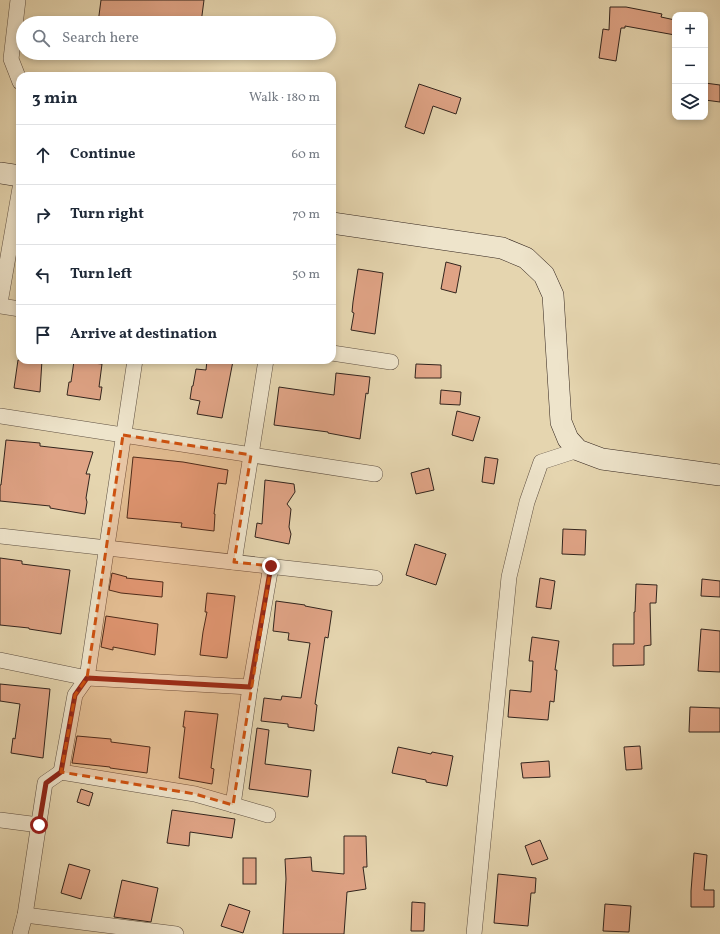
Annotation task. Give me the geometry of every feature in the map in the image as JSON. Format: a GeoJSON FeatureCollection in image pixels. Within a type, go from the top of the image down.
{"type":"FeatureCollection","features":[{"type":"Feature","properties":{"kind":"street"},"geometry":{"type":"LineString","coordinates":[[16,16],[18,0]]}},
{"type":"Feature","properties":{"kind":"street"},"geometry":{"type":"LineString","coordinates":[[16,17],[11,59],[16,72]]}},
{"type":"Feature","properties":{"kind":"street"},"geometry":{"type":"LineString","coordinates":[[0,173],[16,175]]}},
{"type":"Feature","properties":{"kind":"street"},"geometry":{"type":"LineString","coordinates":[[0,303],[16,211]]}},
{"type":"Feature","properties":{"kind":"street"},"geometry":{"type":"LineString","coordinates":[[336,224],[502,248],[526,258],[544,274],[552,295],[561,422],[568,439],[578,450],[602,459],[720,475]]}},
{"type":"Feature","properties":{"kind":"street"},"geometry":{"type":"LineString","coordinates":[[0,306],[16,308]]}},
{"type":"Feature","properties":{"kind":"street"},"geometry":{"type":"LineString","coordinates":[[336,354],[391,362]]}},
{"type":"Feature","properties":{"kind":"street"},"geometry":{"type":"LineString","coordinates":[[20,934],[46,783],[61,772],[75,695],[87,678],[134,364]]}},
{"type":"Feature","properties":{"kind":"street"},"geometry":{"type":"LineString","coordinates":[[234,562],[265,364]]}},
{"type":"Feature","properties":{"kind":"street"},"geometry":{"type":"LineString","coordinates":[[0,416],[375,474]]}},
{"type":"Feature","properties":{"kind":"street"},"geometry":{"type":"LineString","coordinates":[[474,934],[509,578],[527,502],[541,462],[578,450]]}},
{"type":"Feature","properties":{"kind":"street"},"geometry":{"type":"LineString","coordinates":[[0,536],[375,578]]}},
{"type":"Feature","properties":{"kind":"street"},"geometry":{"type":"LineString","coordinates":[[233,805],[250,687],[271,566]]}},
{"type":"Feature","properties":{"kind":"street"},"geometry":{"type":"LineString","coordinates":[[0,660],[87,678],[250,687]]}},
{"type":"Feature","properties":{"kind":"street"},"geometry":{"type":"LineString","coordinates":[[61,772],[195,794],[268,815]]}},
{"type":"Feature","properties":{"kind":"street"},"geometry":{"type":"LineString","coordinates":[[0,820],[39,825]]}},
{"type":"Feature","properties":{"kind":"street"},"geometry":{"type":"LineString","coordinates":[[24,915],[176,934]]}},
{"type":"Feature","properties":{"kind":"highlighted area"},"geometry":{"type":"Polygon","coordinates":[[[123,435],[251,455],[234,562],[271,566],[233,805],[195,794],[61,772],[75,695],[87,678],[123,435]]]}},
{"type":"Feature","properties":{"kind":"building"},"geometry":{"type":"Polygon","coordinates":[[[101,0],[204,0],[202,16],[99,16],[101,0]]]}},
{"type":"Feature","properties":{"kind":"building"},"geometry":{"type":"Polygon","coordinates":[[[610,7],[626,7],[662,14],[661,17],[672,19],[672,34],[625,26],[625,28],[621,28],[616,61],[599,58],[603,29],[609,30],[610,7]]]}},
{"type":"Feature","properties":{"kind":"building"},"geometry":{"type":"Polygon","coordinates":[[[708,83],[720,85],[720,102],[708,100],[708,83]]]}},
{"type":"Feature","properties":{"kind":"building"},"geometry":{"type":"Polygon","coordinates":[[[419,84],[461,98],[456,114],[433,106],[424,134],[405,127],[419,84]]]}},
{"type":"Feature","properties":{"kind":"building"},"geometry":{"type":"Polygon","coordinates":[[[446,262],[461,266],[456,293],[441,289],[446,262]]]}},
{"type":"Feature","properties":{"kind":"building"},"geometry":{"type":"Polygon","coordinates":[[[358,269],[383,273],[375,334],[351,330],[354,313],[352,312],[353,302],[358,269]]]}},
{"type":"Feature","properties":{"kind":"building"},"geometry":{"type":"Polygon","coordinates":[[[17,364],[42,364],[40,392],[14,388],[17,364]]]}},
{"type":"Feature","properties":{"kind":"building"},"geometry":{"type":"Polygon","coordinates":[[[74,364],[102,364],[99,387],[102,387],[100,400],[67,395],[69,382],[71,382],[74,364]]]}},
{"type":"Feature","properties":{"kind":"building"},"geometry":{"type":"Polygon","coordinates":[[[207,364],[232,364],[222,418],[197,414],[200,401],[190,399],[196,369],[206,370],[207,364]]]}},
{"type":"Feature","properties":{"kind":"building"},"geometry":{"type":"Polygon","coordinates":[[[416,364],[441,365],[441,378],[415,378],[416,364]]]}},
{"type":"Feature","properties":{"kind":"building"},"geometry":{"type":"Polygon","coordinates":[[[336,373],[370,377],[368,394],[366,393],[360,439],[328,432],[274,425],[279,387],[334,395],[336,373]]]}},
{"type":"Feature","properties":{"kind":"building"},"geometry":{"type":"Polygon","coordinates":[[[441,390],[461,392],[460,405],[440,404],[441,390]]]}},
{"type":"Feature","properties":{"kind":"building"},"geometry":{"type":"Polygon","coordinates":[[[457,411],[480,417],[473,441],[452,435],[457,411]]]}},
{"type":"Feature","properties":{"kind":"building"},"geometry":{"type":"Polygon","coordinates":[[[6,440],[40,443],[40,446],[93,452],[86,474],[90,474],[85,514],[50,508],[50,506],[0,501],[0,485],[6,440]]]}},
{"type":"Feature","properties":{"kind":"building"},"geometry":{"type":"Polygon","coordinates":[[[133,457],[183,462],[228,470],[226,484],[218,483],[214,514],[214,531],[181,527],[182,523],[127,518],[133,457]]]}},
{"type":"Feature","properties":{"kind":"building"},"geometry":{"type":"Polygon","coordinates":[[[485,457],[498,459],[494,484],[482,482],[485,457]]]}},
{"type":"Feature","properties":{"kind":"building"},"geometry":{"type":"Polygon","coordinates":[[[429,468],[434,490],[416,494],[411,473],[429,468]]]}},
{"type":"Feature","properties":{"kind":"building"},"geometry":{"type":"Polygon","coordinates":[[[265,480],[294,484],[295,492],[287,504],[291,509],[289,527],[291,534],[289,544],[255,537],[257,523],[262,524],[265,480]]]}},
{"type":"Feature","properties":{"kind":"building"},"geometry":{"type":"Polygon","coordinates":[[[563,529],[586,530],[585,555],[562,554],[563,529]]]}},
{"type":"Feature","properties":{"kind":"building"},"geometry":{"type":"Polygon","coordinates":[[[415,544],[446,554],[436,585],[406,575],[415,544]]]}},
{"type":"Feature","properties":{"kind":"building"},"geometry":{"type":"Polygon","coordinates":[[[0,558],[22,561],[22,564],[70,570],[61,634],[29,628],[0,625],[0,558]]]}},
{"type":"Feature","properties":{"kind":"building"},"geometry":{"type":"Polygon","coordinates":[[[112,573],[127,577],[126,578],[163,582],[162,597],[121,593],[109,590],[112,573]]]}},
{"type":"Feature","properties":{"kind":"building"},"geometry":{"type":"Polygon","coordinates":[[[540,578],[555,581],[551,609],[536,607],[540,578]]]}},
{"type":"Feature","properties":{"kind":"building"},"geometry":{"type":"Polygon","coordinates":[[[702,579],[720,581],[720,597],[701,596],[702,579]]]}},
{"type":"Feature","properties":{"kind":"building"},"geometry":{"type":"Polygon","coordinates":[[[636,584],[657,585],[656,603],[650,603],[651,645],[644,646],[644,665],[613,666],[613,644],[634,644],[636,584]]]}},
{"type":"Feature","properties":{"kind":"building"},"geometry":{"type":"Polygon","coordinates":[[[207,593],[235,596],[227,658],[200,655],[207,612],[205,612],[207,593]]]}},
{"type":"Feature","properties":{"kind":"building"},"geometry":{"type":"Polygon","coordinates":[[[276,601],[332,611],[328,638],[325,637],[315,704],[317,705],[314,731],[288,727],[288,724],[261,721],[264,698],[281,700],[282,696],[301,698],[310,643],[288,640],[289,633],[273,631],[276,601]]]}},
{"type":"Feature","properties":{"kind":"building"},"geometry":{"type":"Polygon","coordinates":[[[106,616],[158,624],[155,655],[113,647],[113,650],[101,647],[106,616]]]}},
{"type":"Feature","properties":{"kind":"building"},"geometry":{"type":"Polygon","coordinates":[[[701,629],[720,631],[720,672],[698,671],[701,629]]]}},
{"type":"Feature","properties":{"kind":"building"},"geometry":{"type":"Polygon","coordinates":[[[532,637],[559,641],[555,670],[557,670],[554,702],[550,701],[548,720],[508,717],[510,690],[531,692],[533,661],[529,661],[532,637]]]}},
{"type":"Feature","properties":{"kind":"building"},"geometry":{"type":"Polygon","coordinates":[[[0,684],[50,689],[43,758],[11,753],[13,738],[15,739],[20,704],[0,701],[0,684]]]}},
{"type":"Feature","properties":{"kind":"building"},"geometry":{"type":"Polygon","coordinates":[[[690,707],[720,708],[720,732],[689,732],[690,707]]]}},
{"type":"Feature","properties":{"kind":"building"},"geometry":{"type":"Polygon","coordinates":[[[185,711],[218,714],[211,768],[214,769],[212,784],[179,778],[185,727],[183,727],[185,711]]]}},
{"type":"Feature","properties":{"kind":"building"},"geometry":{"type":"Polygon","coordinates":[[[257,728],[269,730],[265,764],[311,770],[308,797],[249,789],[257,728]]]}},
{"type":"Feature","properties":{"kind":"building"},"geometry":{"type":"Polygon","coordinates":[[[77,736],[111,739],[111,742],[150,747],[147,773],[72,763],[77,736]]]}},
{"type":"Feature","properties":{"kind":"building"},"geometry":{"type":"Polygon","coordinates":[[[640,746],[642,769],[626,770],[624,747],[640,746]]]}},
{"type":"Feature","properties":{"kind":"building"},"geometry":{"type":"Polygon","coordinates":[[[398,747],[431,754],[432,752],[453,756],[447,786],[392,773],[398,747]]]}},
{"type":"Feature","properties":{"kind":"building"},"geometry":{"type":"Polygon","coordinates":[[[549,761],[550,777],[523,778],[521,763],[549,761]]]}},
{"type":"Feature","properties":{"kind":"building"},"geometry":{"type":"Polygon","coordinates":[[[81,789],[93,793],[89,806],[77,802],[81,789]]]}},
{"type":"Feature","properties":{"kind":"building"},"geometry":{"type":"Polygon","coordinates":[[[172,810],[235,819],[232,838],[190,832],[189,846],[167,843],[172,810]]]}},
{"type":"Feature","properties":{"kind":"building"},"geometry":{"type":"Polygon","coordinates":[[[344,836],[366,836],[367,867],[363,867],[366,889],[347,892],[344,934],[283,934],[286,879],[285,859],[311,857],[312,871],[344,874],[344,836]]]}},
{"type":"Feature","properties":{"kind":"building"},"geometry":{"type":"Polygon","coordinates":[[[540,840],[548,859],[532,865],[525,846],[540,840]]]}},
{"type":"Feature","properties":{"kind":"building"},"geometry":{"type":"Polygon","coordinates":[[[694,853],[707,855],[704,890],[714,890],[714,907],[691,907],[694,853]]]}},
{"type":"Feature","properties":{"kind":"building"},"geometry":{"type":"Polygon","coordinates":[[[243,858],[256,858],[256,884],[243,884],[243,858]]]}},
{"type":"Feature","properties":{"kind":"building"},"geometry":{"type":"Polygon","coordinates":[[[69,864],[90,870],[81,899],[61,893],[69,864]]]}},
{"type":"Feature","properties":{"kind":"building"},"geometry":{"type":"Polygon","coordinates":[[[498,874],[536,878],[535,893],[531,893],[528,926],[494,923],[498,874]]]}},
{"type":"Feature","properties":{"kind":"building"},"geometry":{"type":"Polygon","coordinates":[[[122,880],[158,888],[151,922],[114,917],[122,880]]]}},
{"type":"Feature","properties":{"kind":"building"},"geometry":{"type":"Polygon","coordinates":[[[412,902],[425,903],[424,931],[411,931],[412,902]]]}},
{"type":"Feature","properties":{"kind":"building"},"geometry":{"type":"Polygon","coordinates":[[[229,904],[250,911],[243,933],[221,926],[229,904]]]}},
{"type":"Feature","properties":{"kind":"building"},"geometry":{"type":"Polygon","coordinates":[[[605,904],[631,906],[629,932],[603,931],[605,904]]]}},
{"type":"Feature","properties":{"kind":"route"},"geometry":{"type":"LineString","coordinates":[[39,825],[46,783],[61,772],[75,695],[87,678],[250,687],[271,566]]}}]}
